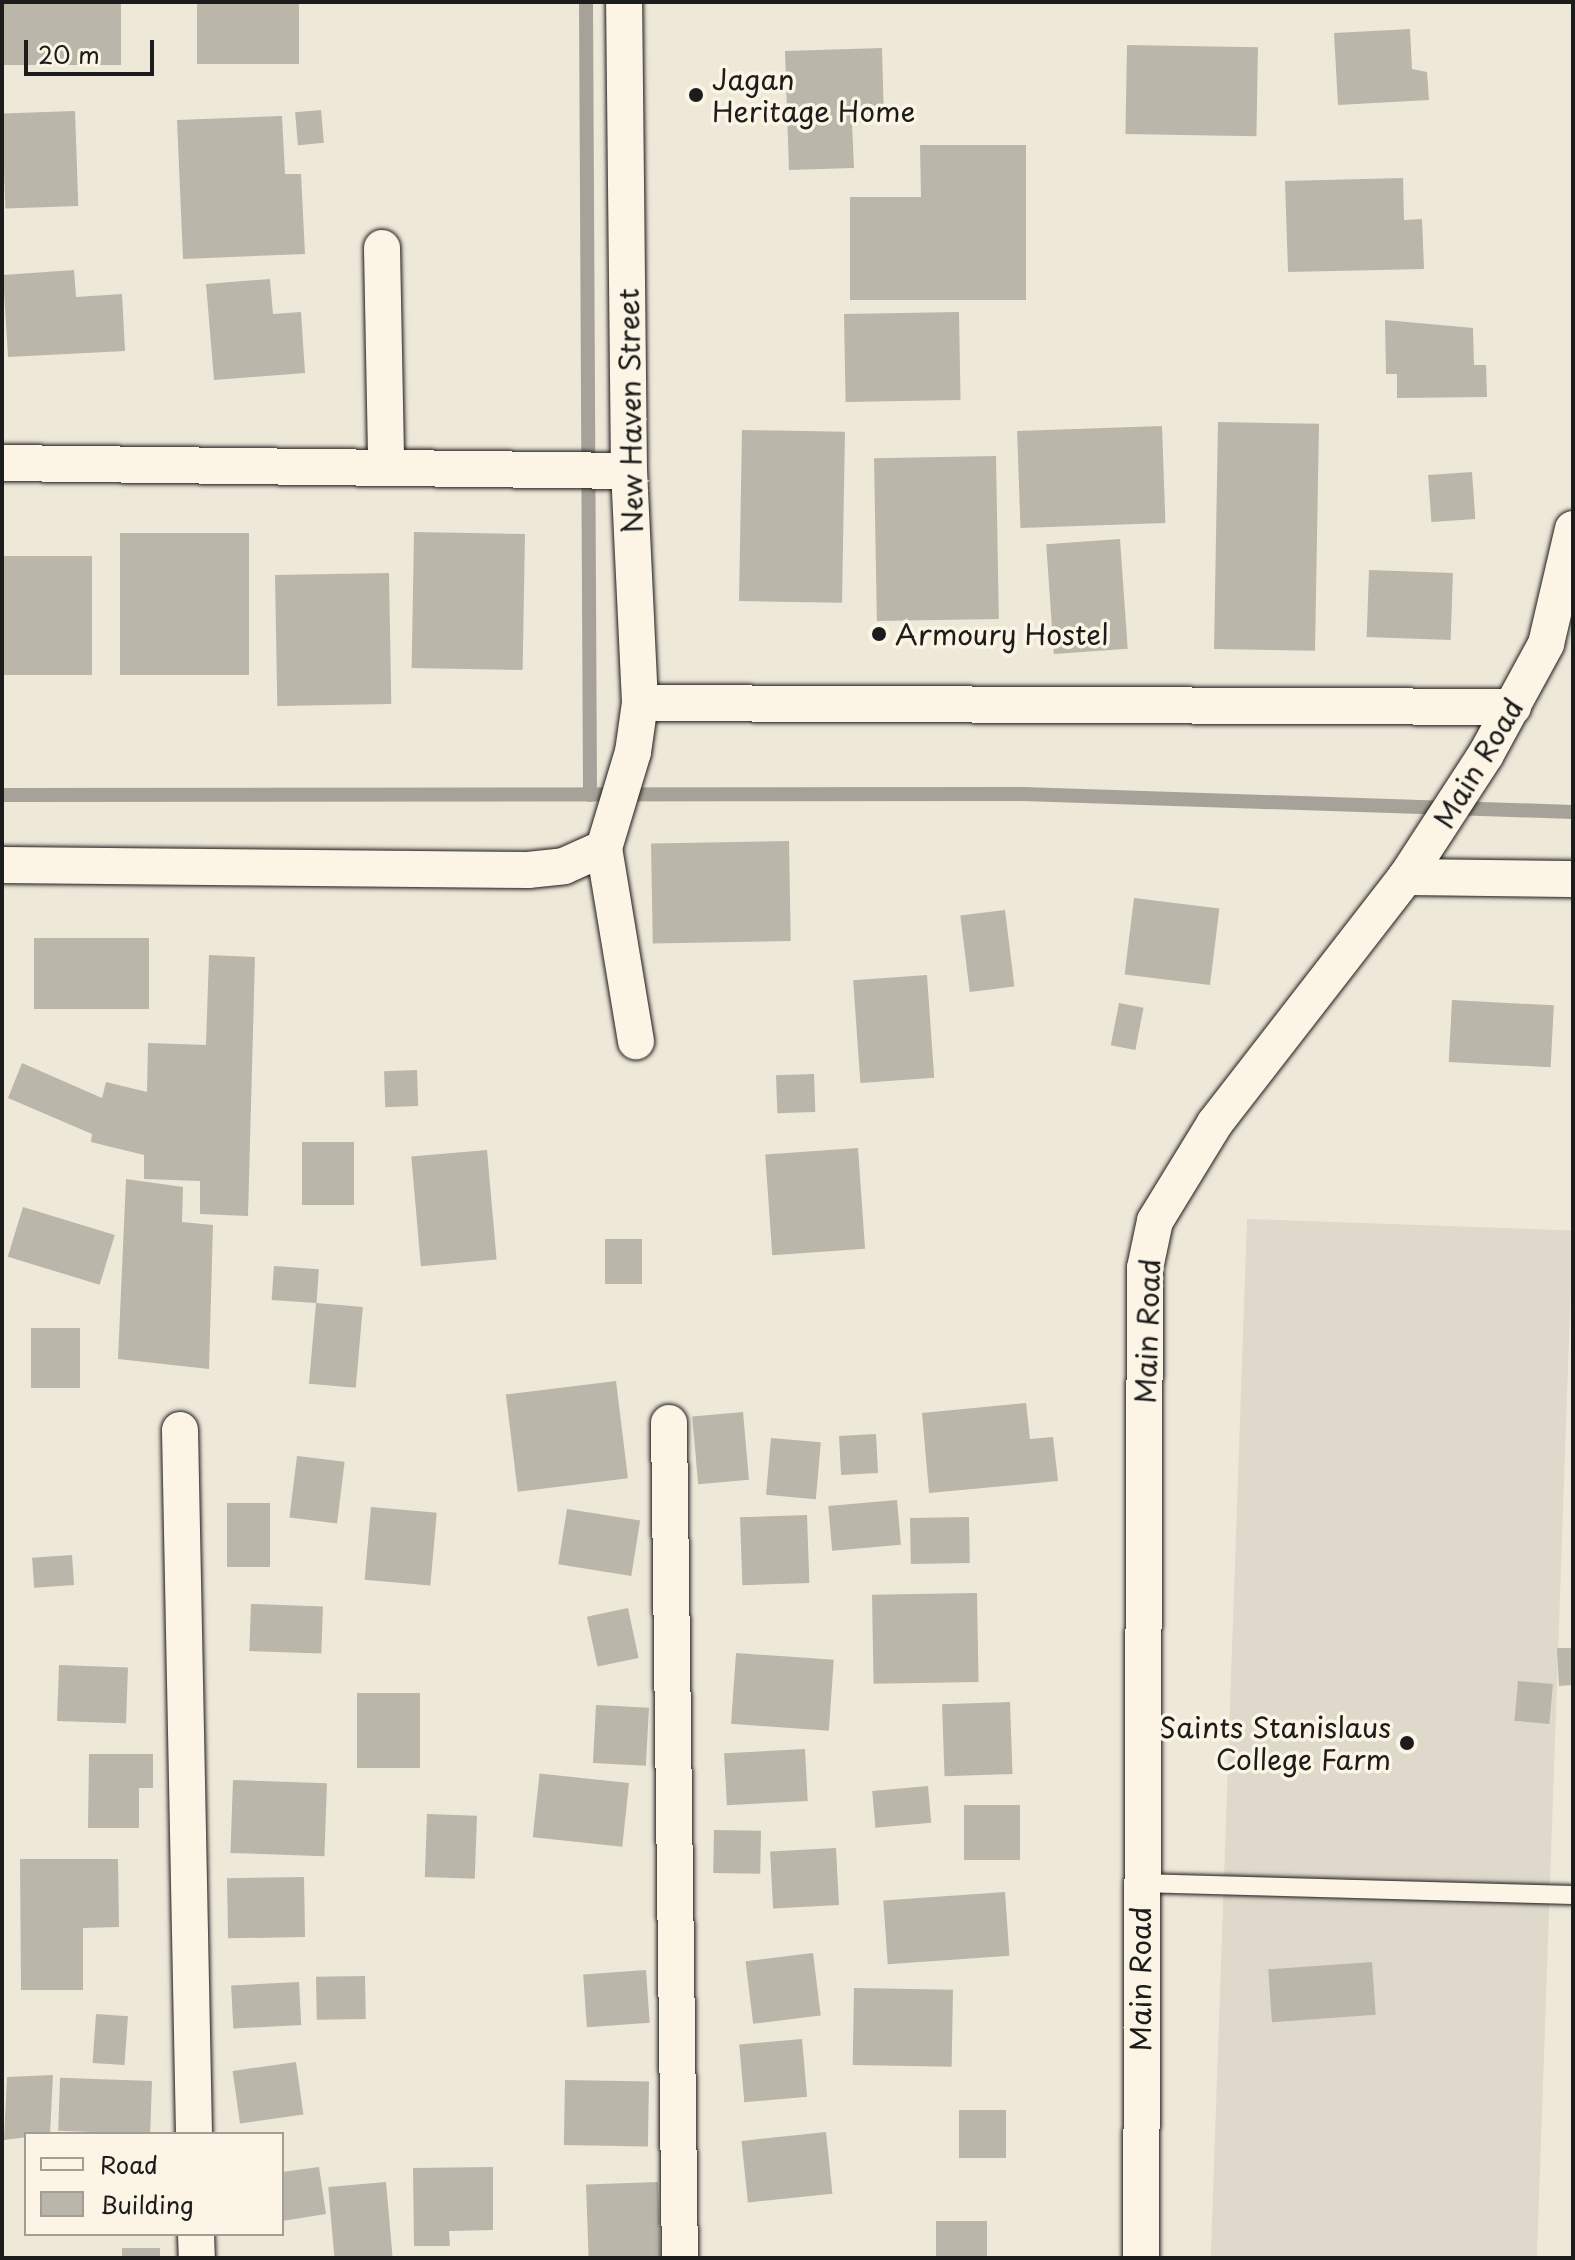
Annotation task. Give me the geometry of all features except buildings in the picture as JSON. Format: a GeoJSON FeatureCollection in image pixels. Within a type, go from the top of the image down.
{"type":"FeatureCollection","features":[{"type":"Feature","properties":{"kind":"street","name":"New Haven Street"},"geometry":{"type":"LineString","coordinates":[[610,832],[633,752],[640,703],[614,470],[624,2]]}},
{"type":"Feature","properties":{"kind":"street"},"geometry":{"type":"LineString","coordinates":[[382,248],[386,463]]}},
{"type":"Feature","properties":{"kind":"street"},"geometry":{"type":"LineString","coordinates":[[2,463],[386,463],[614,470]]}},
{"type":"Feature","properties":{"kind":"street","name":"Main Road"},"geometry":{"type":"LineString","coordinates":[[1141,2258],[1139,1883],[1145,1268],[1155,1221],[1215,1123],[1406,877],[1485,756],[1546,644],[1573,529]]}},
{"type":"Feature","properties":{"kind":"street"},"geometry":{"type":"LineString","coordinates":[[640,703],[1513,707]]}},
{"type":"Feature","properties":{"kind":"street"},"geometry":{"type":"LineString","coordinates":[[2,865],[528,870],[564,866],[610,832],[636,1041]]}},
{"type":"Feature","properties":{"kind":"street"},"geometry":{"type":"LineString","coordinates":[[1406,877],[1573,879]]}},
{"type":"Feature","properties":{"kind":"street"},"geometry":{"type":"LineString","coordinates":[[669,1423],[680,2258]]}},
{"type":"Feature","properties":{"kind":"street"},"geometry":{"type":"LineString","coordinates":[[180,1430],[194,2132]]}},
{"type":"Feature","properties":{"kind":"street"},"geometry":{"type":"LineString","coordinates":[[196,2236],[197,2258]]}},
{"type":"Feature","properties":{"kind":"lane"},"geometry":{"type":"LineString","coordinates":[[1139,1883],[1573,1895]]}},
{"type":"Feature","properties":{"kind":"shaded area","name":"Saints Stanislaus College Farm"},"geometry":{"type":"Polygon","coordinates":[[[1247,1219],[1573,1230],[1537,2258],[1211,2257],[1247,1219]]]}},
{"type":"Feature","properties":{"kind":"waterway"},"geometry":{"type":"LineString","coordinates":[[586,2],[590,795]]}},
{"type":"Feature","properties":{"kind":"waterway"},"geometry":{"type":"LineString","coordinates":[[2,795],[1023,794],[1573,812]]}},
{"type":"Feature","properties":{"kind":"place","name":"Jagan Heritage Home"},"geometry":{"type":"Point","coordinates":[696,95]}},
{"type":"Feature","properties":{"kind":"place","name":"Armoury Hostel"},"geometry":{"type":"Point","coordinates":[879,634]}},
{"type":"Feature","properties":{"kind":"place","name":"Saints Stanislaus College Farm"},"geometry":{"type":"Point","coordinates":[1407,1743]}}]}
